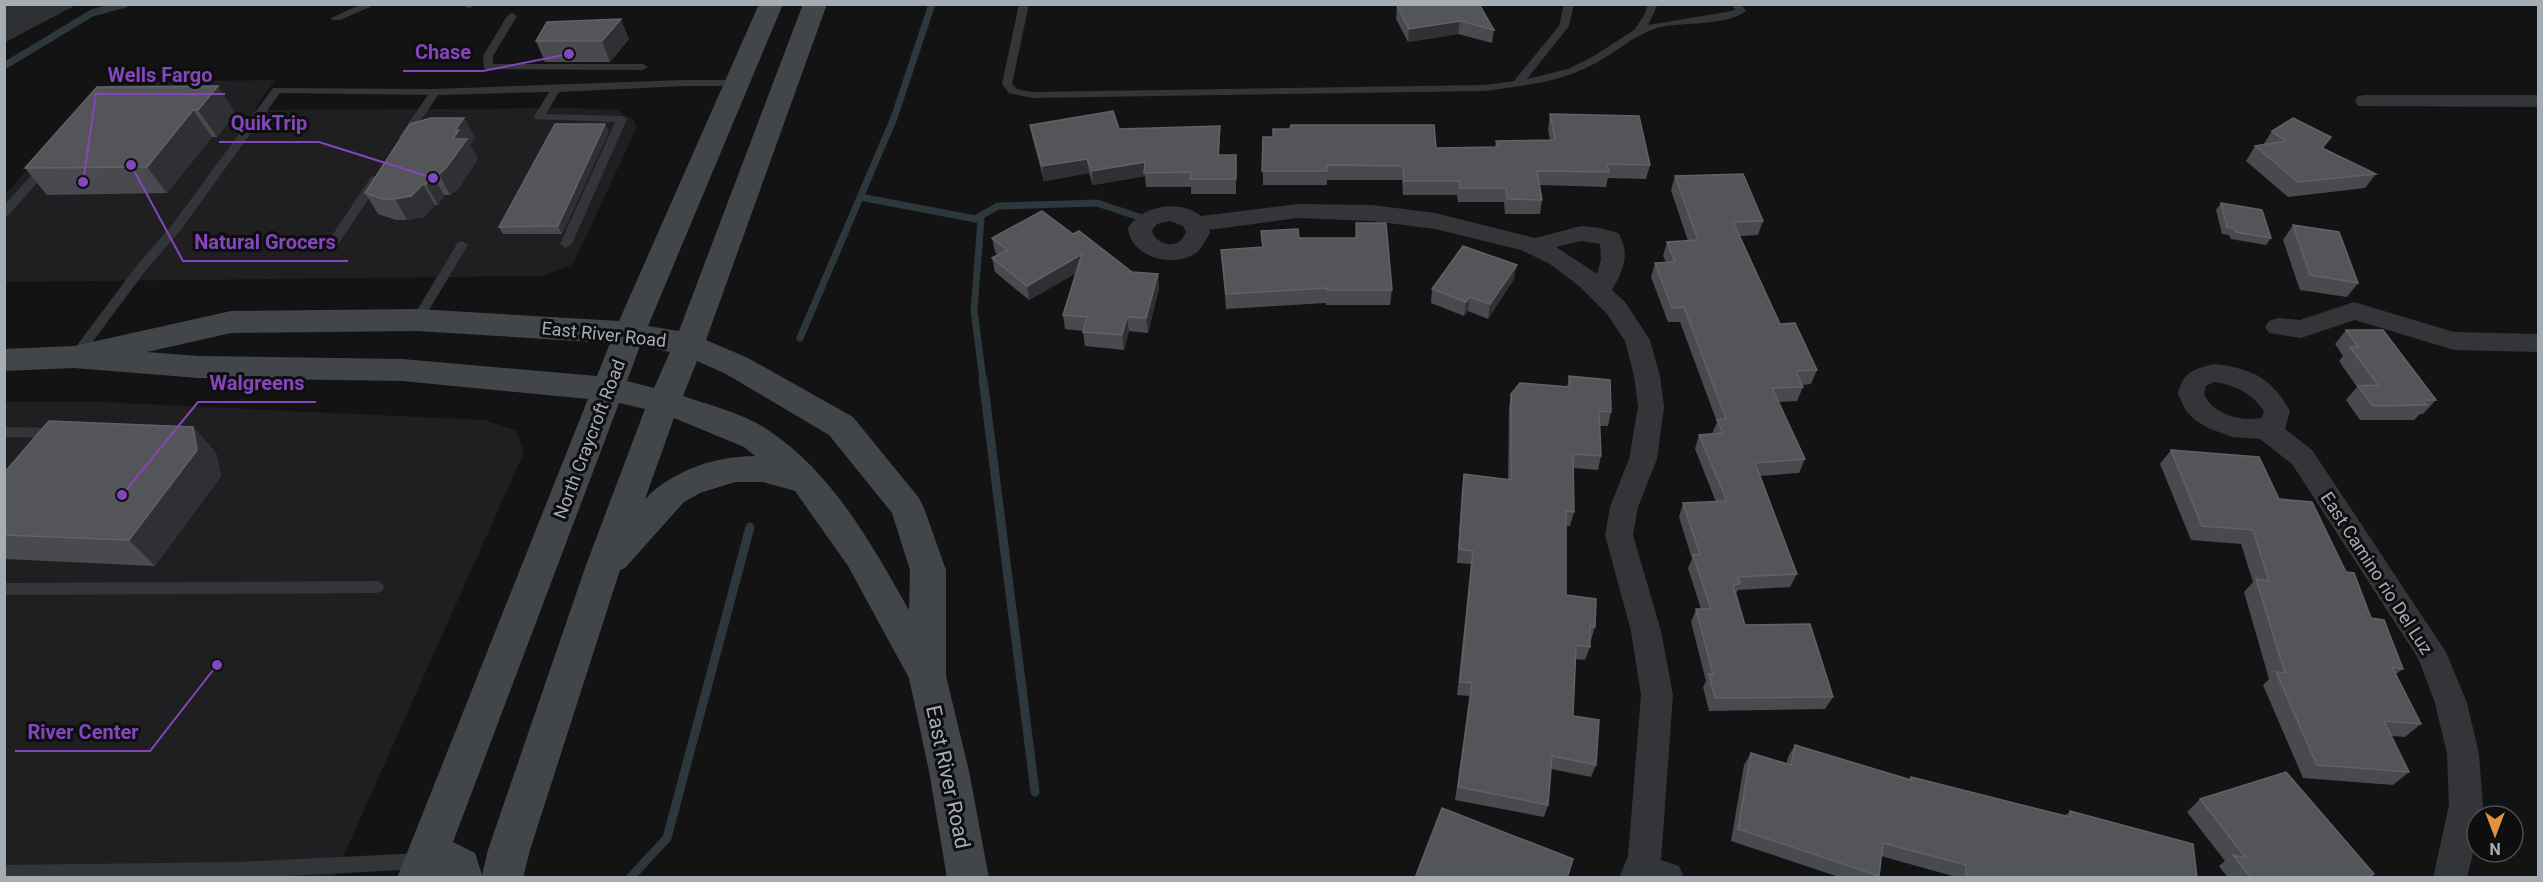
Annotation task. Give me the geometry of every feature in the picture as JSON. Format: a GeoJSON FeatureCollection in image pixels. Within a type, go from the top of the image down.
{"type":"FeatureCollection","features":[{"type":"Feature","properties":{"kind":"main road","name":"North Craycroft Road"},"geometry":{"type":"LineString","coordinates":[[421,869],[630,333],[771,4]]}},
{"type":"Feature","properties":{"kind":"main road"},"geometry":{"type":"LineString","coordinates":[[502,878],[603,568],[664,402],[700,317],[814,4]]}},
{"type":"Feature","properties":{"kind":"main road","name":"East River Road"},"geometry":{"type":"LineString","coordinates":[[74,357],[231,322],[417,320],[630,333],[687,344],[736,366],[841,426],[907,508],[928,570],[927,676],[949,771],[968,878]]}},
{"type":"Feature","properties":{"kind":"main road","name":"East River Road"},"geometry":{"type":"LineString","coordinates":[[4,360],[74,357],[198,367],[402,370],[610,389],[664,402],[715,420],[756,438],[807,482],[860,556],[927,676]]}},
{"type":"Feature","properties":{"kind":"main road"},"geometry":{"type":"LineString","coordinates":[[603,568],[672,494],[689,483],[735,469],[763,470],[807,482]]}},
{"type":"Feature","properties":{"kind":"main road"},"geometry":{"type":"LineString","coordinates":[[421,869],[452,861],[460,867],[461,878]]}},
{"type":"Feature","properties":{"kind":"street"},"geometry":{"type":"LineString","coordinates":[[2366,101],[2538,101]]}},
{"type":"Feature","properties":{"kind":"street"},"geometry":{"type":"LineString","coordinates":[[1197,225],[1235,218],[1298,212],[1372,213],[1435,221],[1535,248],[1558,258],[1588,280],[1616,308],[1637,340],[1647,376],[1651,407],[1643,459],[1624,507],[1619,535],[1646,631],[1657,695],[1645,856],[1648,875]]}},
{"type":"Feature","properties":{"kind":"street"},"geometry":{"type":"LineString","coordinates":[[1535,248],[1573,234],[1598,234],[1610,239],[1614,248],[1612,271],[1599,291]]}},
{"type":"Feature","properties":{"kind":"street"},"geometry":{"type":"LineString","coordinates":[[2278,327],[2301,329],[2354,311],[2454,341],[2538,343]]}},
{"type":"Feature","properties":{"kind":"street","name":"East Camino rio Del Luz"},"geometry":{"type":"LineString","coordinates":[[2266,429],[2301,457],[2431,652],[2451,703],[2463,754],[2466,805],[2456,860],[2450,878]]}},
{"type":"Feature","properties":{"kind":"lane"},"geometry":{"type":"LineString","coordinates":[[336,18],[372,4]]}},
{"type":"Feature","properties":{"kind":"lane"},"geometry":{"type":"LineString","coordinates":[[469,4],[474,4]]}},
{"type":"Feature","properties":{"kind":"lane"},"geometry":{"type":"LineString","coordinates":[[1024,4],[1007,84],[1013,91],[1032,96],[1485,88],[1547,80],[1582,67],[1611,51],[1638,32],[1678,21],[1732,15],[1741,11],[1736,4]]}},
{"type":"Feature","properties":{"kind":"lane"},"geometry":{"type":"LineString","coordinates":[[1518,83],[1564,26],[1569,4]]}},
{"type":"Feature","properties":{"kind":"lane"},"geometry":{"type":"LineString","coordinates":[[1638,32],[1653,4]]}},
{"type":"Feature","properties":{"kind":"lane"},"geometry":{"type":"LineString","coordinates":[[512,16],[488,56],[488,67],[643,67]]}},
{"type":"Feature","properties":{"kind":"lane"},"geometry":{"type":"LineString","coordinates":[[74,357],[142,267],[176,228],[277,90],[435,92],[556,90],[686,82],[736,83]]}},
{"type":"Feature","properties":{"kind":"lane"},"geometry":{"type":"LineString","coordinates":[[556,90],[539,117],[622,119],[566,244]]}},
{"type":"Feature","properties":{"kind":"lane"},"geometry":{"type":"LineString","coordinates":[[398,146],[435,92]]}},
{"type":"Feature","properties":{"kind":"lane"},"geometry":{"type":"LineString","coordinates":[[4,213],[56,155]]}},
{"type":"Feature","properties":{"kind":"lane"},"geometry":{"type":"LineString","coordinates":[[329,249],[384,168]]}},
{"type":"Feature","properties":{"kind":"lane"},"geometry":{"type":"LineString","coordinates":[[417,320],[462,245]]}},
{"type":"Feature","properties":{"kind":"lane"},"geometry":{"type":"LineString","coordinates":[[4,432],[58,438]]}},
{"type":"Feature","properties":{"kind":"lane"},"geometry":{"type":"LineString","coordinates":[[4,589],[377,587]]}},
{"type":"Feature","properties":{"kind":"lane"},"geometry":{"type":"LineString","coordinates":[[4,873],[421,869]]}},
{"type":"Feature","properties":{"kind":"shaded area"},"geometry":{"type":"Polygon","coordinates":[[[275,80],[254,110],[570,108],[617,110],[633,119],[637,127],[573,264],[543,276],[5,282],[5,195],[94,93],[111,84],[275,80]]]}},
{"type":"Feature","properties":{"kind":"shaded area"},"geometry":{"type":"Polygon","coordinates":[[[5,402],[102,402],[484,420],[516,430],[524,452],[334,877],[5,878],[5,402]]]}},
{"type":"Feature","properties":{"kind":"building"},"geometry":{"type":"Polygon","coordinates":[[[1455,4],[1456,6],[1479,4],[1494,30],[1460,21],[1409,29],[1397,6],[1455,4]]]}},
{"type":"Feature","properties":{"kind":"building"},"geometry":{"type":"Polygon","coordinates":[[[621,19],[602,41],[536,41],[547,22],[621,19]]]}},
{"type":"Feature","properties":{"kind":"building"},"geometry":{"type":"Polygon","coordinates":[[[218,86],[198,110],[193,110],[147,167],[25,168],[97,87],[218,86]]]}},
{"type":"Feature","properties":{"kind":"building"},"geometry":{"type":"Polygon","coordinates":[[[1113,111],[1119,129],[1220,126],[1218,155],[1236,155],[1236,179],[1190,179],[1191,172],[1144,173],[1145,162],[1092,171],[1087,159],[1042,166],[1030,125],[1113,111]]]}},
{"type":"Feature","properties":{"kind":"building"},"geometry":{"type":"Polygon","coordinates":[[[1550,114],[1639,116],[1650,165],[1607,164],[1609,172],[1537,171],[1542,200],[1507,199],[1506,188],[1460,188],[1459,181],[1404,181],[1403,166],[1327,165],[1327,171],[1262,171],[1263,137],[1273,137],[1273,129],[1290,129],[1291,125],[1434,125],[1436,148],[1498,147],[1496,141],[1555,140],[1550,114]]]}},
{"type":"Feature","properties":{"kind":"building"},"geometry":{"type":"Polygon","coordinates":[[[431,118],[464,118],[455,130],[459,130],[453,139],[467,139],[446,168],[439,174],[432,174],[426,184],[423,184],[411,196],[383,199],[365,193],[410,124],[431,118]]]}},
{"type":"Feature","properties":{"kind":"building"},"geometry":{"type":"Polygon","coordinates":[[[2293,118],[2331,137],[2322,148],[2376,174],[2298,182],[2255,146],[2285,141],[2272,131],[2293,118]]]}},
{"type":"Feature","properties":{"kind":"building"},"geometry":{"type":"Polygon","coordinates":[[[555,124],[605,124],[558,226],[499,227],[555,124]]]}},
{"type":"Feature","properties":{"kind":"building"},"geometry":{"type":"Polygon","coordinates":[[[1743,174],[1763,221],[1733,222],[1780,324],[1795,323],[1817,370],[1796,371],[1803,387],[1772,388],[1805,459],[1755,463],[1797,574],[1738,577],[1740,584],[1733,585],[1745,625],[1810,624],[1833,697],[1715,698],[1709,674],[1713,674],[1696,609],[1711,609],[1693,555],[1700,554],[1683,503],[1727,501],[1699,435],[1723,433],[1717,420],[1726,419],[1684,307],[1672,308],[1655,263],[1675,262],[1667,242],[1698,240],[1675,176],[1743,174]]]}},
{"type":"Feature","properties":{"kind":"building"},"geometry":{"type":"Polygon","coordinates":[[[2221,203],[2262,210],[2271,238],[2236,232],[2234,228],[2227,227],[2221,203]]]}},
{"type":"Feature","properties":{"kind":"building"},"geometry":{"type":"Polygon","coordinates":[[[1042,211],[1073,234],[1079,231],[1132,272],[1158,274],[1146,318],[1127,317],[1122,335],[1083,332],[1087,317],[1063,315],[1082,254],[1027,286],[992,258],[1007,250],[992,238],[1042,211]]]}},
{"type":"Feature","properties":{"kind":"building"},"geometry":{"type":"Polygon","coordinates":[[[1356,223],[1386,223],[1392,290],[1327,290],[1327,288],[1226,294],[1221,250],[1263,247],[1261,231],[1298,229],[1299,238],[1357,238],[1356,223]]]}},
{"type":"Feature","properties":{"kind":"building"},"geometry":{"type":"Polygon","coordinates":[[[2293,225],[2339,232],[2358,283],[2310,275],[2293,225]]]}},
{"type":"Feature","properties":{"kind":"building"},"geometry":{"type":"Polygon","coordinates":[[[1463,246],[1517,265],[1490,304],[1470,297],[1466,302],[1432,289],[1463,246]]]}},
{"type":"Feature","properties":{"kind":"building"},"geometry":{"type":"Polygon","coordinates":[[[2346,330],[2383,330],[2436,400],[2423,400],[2427,405],[2373,406],[2358,386],[2378,385],[2350,347],[2358,347],[2346,330]]]}},
{"type":"Feature","properties":{"kind":"building"},"geometry":{"type":"Polygon","coordinates":[[[1569,376],[1610,380],[1611,412],[1599,411],[1601,456],[1573,454],[1574,512],[1566,511],[1566,595],[1596,599],[1595,627],[1590,626],[1590,647],[1576,645],[1573,716],[1599,720],[1596,765],[1552,756],[1548,805],[1458,787],[1472,683],[1460,682],[1473,551],[1459,549],[1464,474],[1511,480],[1511,394],[1520,383],[1570,387],[1569,376]]]}},
{"type":"Feature","properties":{"kind":"building"},"geometry":{"type":"Polygon","coordinates":[[[49,421],[193,427],[197,450],[129,540],[4,535],[4,473],[49,421]]]}},
{"type":"Feature","properties":{"kind":"building"},"geometry":{"type":"Polygon","coordinates":[[[2171,450],[2259,457],[2279,499],[2312,502],[2346,572],[2354,573],[2371,618],[2384,620],[2403,669],[2392,667],[2421,724],[2384,721],[2409,772],[2317,765],[2276,672],[2285,673],[2256,579],[2269,581],[2253,530],[2202,526],[2171,450]]]}},
{"type":"Feature","properties":{"kind":"building"},"geometry":{"type":"Polygon","coordinates":[[[1795,745],[1911,780],[1911,777],[2070,817],[2070,811],[2193,844],[2197,878],[1966,878],[1966,865],[1883,843],[1879,876],[1738,829],[1751,753],[1791,765],[1795,745]]]}},
{"type":"Feature","properties":{"kind":"building"},"geometry":{"type":"Polygon","coordinates":[[[2286,772],[2374,874],[2365,878],[2251,878],[2233,855],[2246,858],[2200,799],[2286,772]]]}},
{"type":"Feature","properties":{"kind":"building"},"geometry":{"type":"Polygon","coordinates":[[[1442,808],[1573,859],[1567,878],[1415,878],[1442,808]]]}},
{"type":"Feature","properties":{"kind":"waterway"},"geometry":{"type":"LineString","coordinates":[[4,66],[92,13],[125,4]]}},
{"type":"Feature","properties":{"kind":"waterway"},"geometry":{"type":"LineString","coordinates":[[860,197],[894,118],[932,4]]}},
{"type":"Feature","properties":{"kind":"waterway"},"geometry":{"type":"LineString","coordinates":[[800,338],[860,197]]}},
{"type":"Feature","properties":{"kind":"waterway"},"geometry":{"type":"LineString","coordinates":[[860,197],[975,219]]}},
{"type":"Feature","properties":{"kind":"waterway"},"geometry":{"type":"LineString","coordinates":[[975,219],[998,206],[1097,203],[1139,217]]}},
{"type":"Feature","properties":{"kind":"waterway"},"geometry":{"type":"LineString","coordinates":[[975,219],[981,220],[974,310],[983,380]]}},
{"type":"Feature","properties":{"kind":"waterway"},"geometry":{"type":"LineString","coordinates":[[983,379],[1035,792]]}},
{"type":"Feature","properties":{"kind":"waterway"},"geometry":{"type":"LineString","coordinates":[[630,878],[667,838],[750,527]]}},
{"type":"Feature","properties":{"kind":"place","name":"Chase"},"geometry":{"type":"Point","coordinates":[569,54]}},
{"type":"Feature","properties":{"kind":"place","name":"Natural Grocers"},"geometry":{"type":"Point","coordinates":[131,165]}},
{"type":"Feature","properties":{"kind":"place","name":"QuikTrip"},"geometry":{"type":"Point","coordinates":[433,178]}},
{"type":"Feature","properties":{"kind":"place","name":"Wells Fargo"},"geometry":{"type":"Point","coordinates":[83,182]}},
{"type":"Feature","properties":{"kind":"place","name":"Walgreens"},"geometry":{"type":"Point","coordinates":[122,495]}},
{"type":"Feature","properties":{"kind":"place","name":"River Center"},"geometry":{"type":"Point","coordinates":[217,665]}}]}
